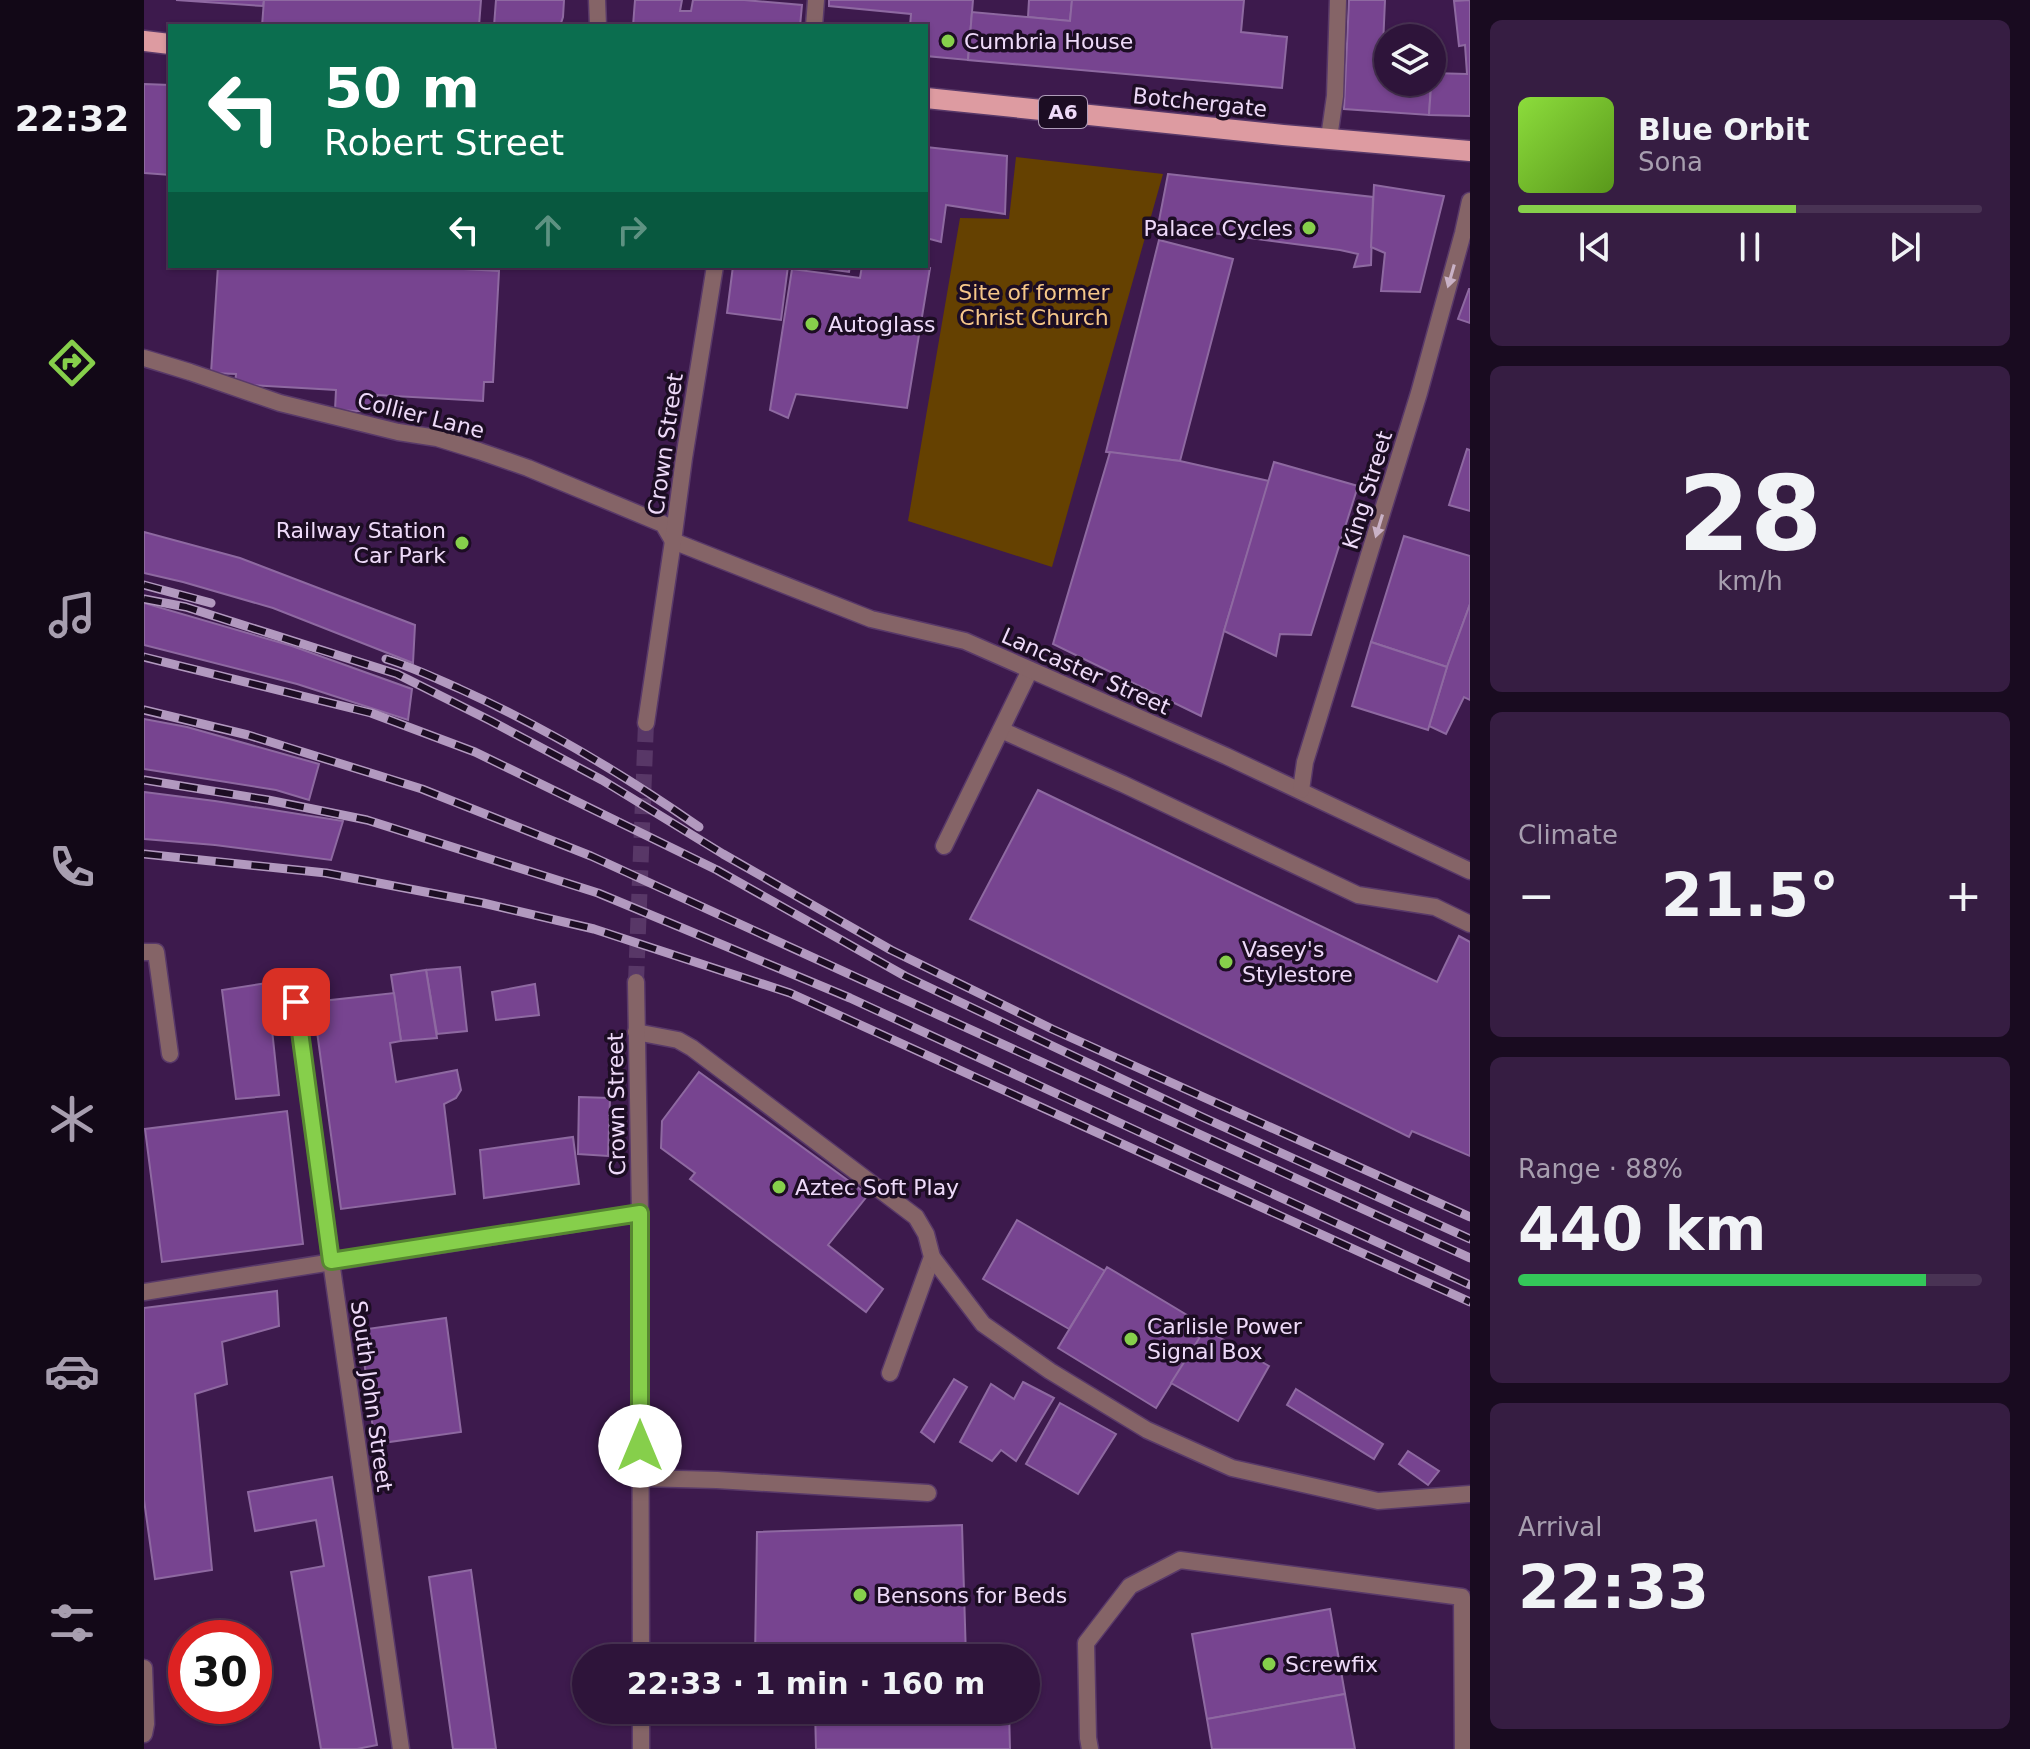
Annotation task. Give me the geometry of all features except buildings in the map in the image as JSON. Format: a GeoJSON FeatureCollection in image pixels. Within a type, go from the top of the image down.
{"type":"FeatureCollection","features":[{"type":"Feature","properties":{"kind":"main road"},"geometry":{"type":"LineString","coordinates":[[144,41],[168,44]]}},
{"type":"Feature","properties":{"kind":"main road","name":"Botchergate"},"geometry":{"type":"LineString","coordinates":[[928,98],[1470,151]]}},
{"type":"Feature","properties":{"kind":"street"},"geometry":{"type":"LineString","coordinates":[[597,0],[598,24]]}},
{"type":"Feature","properties":{"kind":"street"},"geometry":{"type":"LineString","coordinates":[[814,24],[816,0]]}},
{"type":"Feature","properties":{"kind":"street"},"geometry":{"type":"LineString","coordinates":[[1329,138],[1335,96],[1338,0]]}},
{"type":"Feature","properties":{"kind":"street","name":"King Street"},"geometry":{"type":"LineString","coordinates":[[1301,790],[1305,762],[1419,393],[1470,201]]}},
{"type":"Feature","properties":{"kind":"street","name":"Crown Street"},"geometry":{"type":"LineString","coordinates":[[646,723],[715,268]]}},
{"type":"Feature","properties":{"kind":"street","name":"Collier Lane"},"geometry":{"type":"LineString","coordinates":[[144,358],[280,403],[398,432],[437,438],[504,459],[663,524],[673,541]]}},
{"type":"Feature","properties":{"kind":"street","name":"Lancaster Street"},"geometry":{"type":"LineString","coordinates":[[673,541],[871,619],[965,641],[1301,790],[1470,871]]}},
{"type":"Feature","properties":{"kind":"street"},"geometry":{"type":"LineString","coordinates":[[944,846],[1030,670]]}},
{"type":"Feature","properties":{"kind":"street"},"geometry":{"type":"LineString","coordinates":[[1001,730],[1358,895],[1435,907],[1470,924]]}},
{"type":"Feature","properties":{"kind":"street"},"geometry":{"type":"LineString","coordinates":[[144,952],[156,952],[170,1054]]}},
{"type":"Feature","properties":{"kind":"street","name":"Crown Street"},"geometry":{"type":"LineString","coordinates":[[636,982],[641,1644]]}},
{"type":"Feature","properties":{"kind":"street","name":"South John Street"},"geometry":{"type":"LineString","coordinates":[[296,1002],[401,1749]]}},
{"type":"Feature","properties":{"kind":"street"},"geometry":{"type":"LineString","coordinates":[[636,1032],[678,1040],[692,1048],[916,1217],[926,1234],[932,1257],[983,1324],[1050,1371],[1147,1430],[1232,1468],[1378,1501],[1470,1494]]}},
{"type":"Feature","properties":{"kind":"street"},"geometry":{"type":"LineString","coordinates":[[144,1292],[640,1213]]}},
{"type":"Feature","properties":{"kind":"street"},"geometry":{"type":"LineString","coordinates":[[890,1373],[932,1257]]}},
{"type":"Feature","properties":{"kind":"street"},"geometry":{"type":"LineString","coordinates":[[640,1478],[928,1493]]}},
{"type":"Feature","properties":{"kind":"street"},"geometry":{"type":"LineString","coordinates":[[1090,1749],[1086,1643],[1130,1586],[1180,1560],[1462,1597],[1463,1749]]}},
{"type":"Feature","properties":{"kind":"street"},"geometry":{"type":"LineString","coordinates":[[144,1668],[144,1734]]}},
{"type":"Feature","properties":{"kind":"street"},"geometry":{"type":"LineString","coordinates":[[641,1724],[641,1749]]}},
{"type":"Feature","properties":{"kind":"green space","name":"Site of former Christ Church"},"geometry":{"type":"Polygon","coordinates":[[[1016,157],[1163,174],[1052,567],[908,521],[960,218],[1009,219],[1016,157]]]}},
{"type":"Feature","properties":{"kind":"tunnel"},"geometry":{"type":"LineString","coordinates":[[636,982],[646,723]]}},
{"type":"Feature","properties":{"kind":"railway"},"geometry":{"type":"LineString","coordinates":[[144,585],[211,603]]}},
{"type":"Feature","properties":{"kind":"railway"},"geometry":{"type":"LineString","coordinates":[[144,599],[186,607],[397,674],[602,780],[723,854],[891,950],[1052,1029],[1470,1217]]}},
{"type":"Feature","properties":{"kind":"railway"},"geometry":{"type":"LineString","coordinates":[[144,657],[371,713],[475,752],[717,870],[905,976],[1200,1116],[1470,1239]]}},
{"type":"Feature","properties":{"kind":"railway"},"geometry":{"type":"LineString","coordinates":[[386,659],[460,689],[552,735],[699,827]]}},
{"type":"Feature","properties":{"kind":"railway"},"geometry":{"type":"LineString","coordinates":[[144,710],[248,735],[422,789],[591,856],[1470,1258]]}},
{"type":"Feature","properties":{"kind":"railway"},"geometry":{"type":"LineString","coordinates":[[144,780],[367,820],[598,893],[850,998],[1470,1285]]}},
{"type":"Feature","properties":{"kind":"railway"},"geometry":{"type":"LineString","coordinates":[[144,854],[326,873],[483,903],[594,929],[790,993],[1470,1302]]}},
{"type":"Feature","properties":{"kind":"place","name":"Cumbria House"},"geometry":{"type":"Point","coordinates":[948,41]}},
{"type":"Feature","properties":{"kind":"place","name":"Palace Cycles"},"geometry":{"type":"Point","coordinates":[1309,228]}},
{"type":"Feature","properties":{"kind":"place","name":"Autoglass"},"geometry":{"type":"Point","coordinates":[812,324]}},
{"type":"Feature","properties":{"kind":"place","name":"Railway Station Car Park"},"geometry":{"type":"Point","coordinates":[462,543]}},
{"type":"Feature","properties":{"kind":"place","name":"Vasey's Stylestore"},"geometry":{"type":"Point","coordinates":[1226,962]}},
{"type":"Feature","properties":{"kind":"place","name":"Aztec Soft Play"},"geometry":{"type":"Point","coordinates":[779,1187]}},
{"type":"Feature","properties":{"kind":"place","name":"Carlisle Power Signal Box"},"geometry":{"type":"Point","coordinates":[1131,1339]}},
{"type":"Feature","properties":{"kind":"place","name":"Bensons for Beds"},"geometry":{"type":"Point","coordinates":[860,1595]}},
{"type":"Feature","properties":{"kind":"place","name":"Screwfix"},"geometry":{"type":"Point","coordinates":[1269,1664]}},
{"type":"Feature","properties":{"kind":"route"},"geometry":{"type":"LineString","coordinates":[[296,1002],[331,1261],[640,1213],[640,1446]]}}]}
